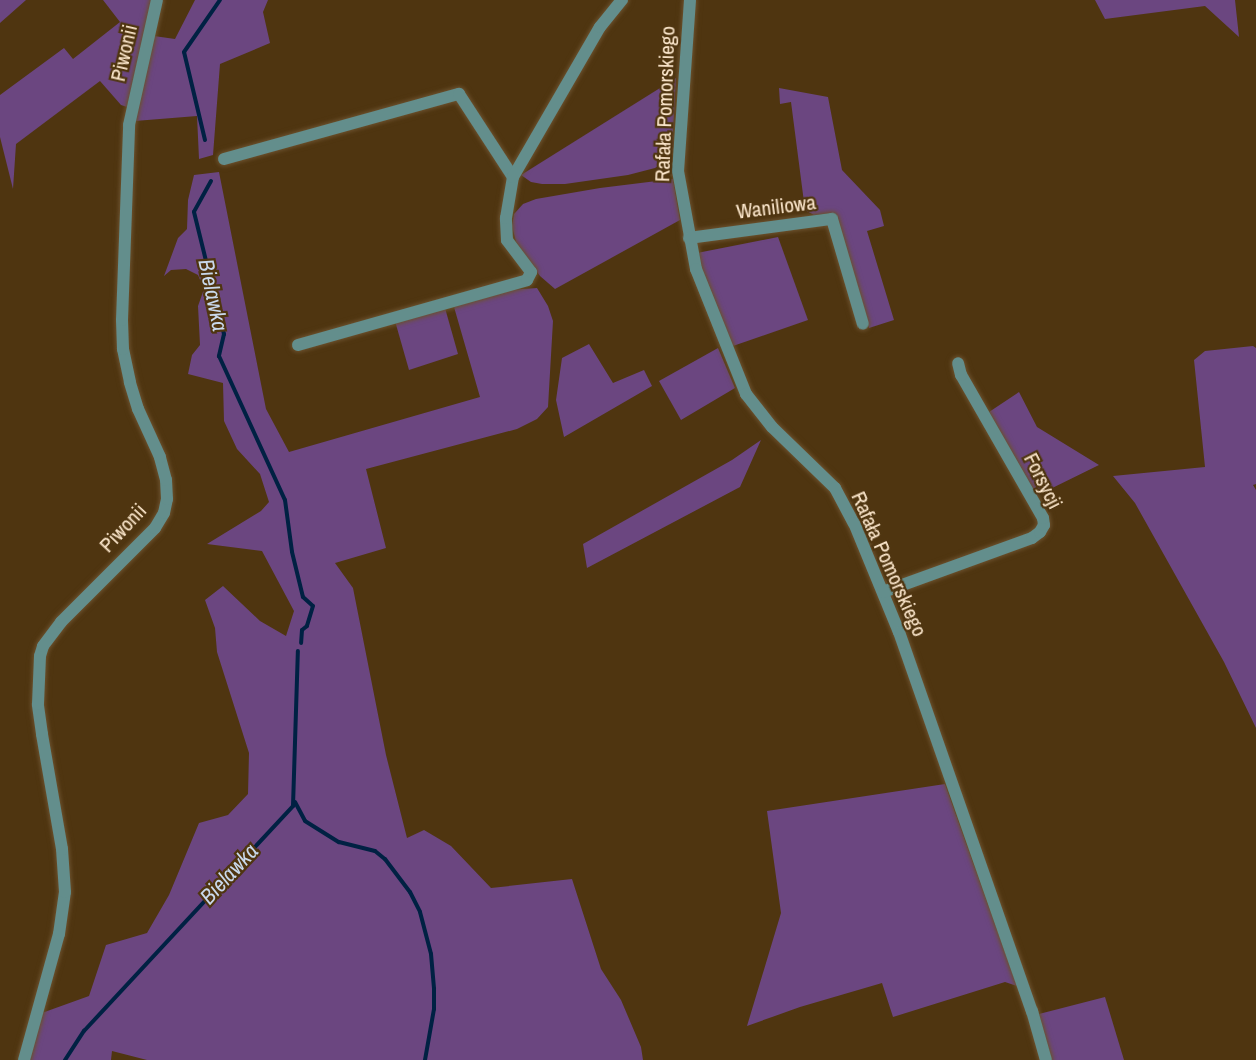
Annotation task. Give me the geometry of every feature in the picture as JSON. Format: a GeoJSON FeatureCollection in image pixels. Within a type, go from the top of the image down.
{"type":"FeatureCollection","features":[{"type":"Feature","properties":{"kind":"street","name":"Piwonii"},"geometry":{"type":"LineString","coordinates":[[24,1060],[59,934],[65,892],[62,849],[38,704],[40,656],[43,646],[61,622],[155,528],[164,513],[167,499],[166,480],[160,457],[138,409],[130,382],[123,349],[122,321],[129,125],[157,0]]}},
{"type":"Feature","properties":{"kind":"street"},"geometry":{"type":"LineString","coordinates":[[298,345],[527,280],[531,272],[507,240],[506,218],[513,177],[600,27],[622,0]]}},
{"type":"Feature","properties":{"kind":"street","name":"Rafała Pomorskiego"},"geometry":{"type":"LineString","coordinates":[[690,0],[678,171],[696,269],[746,394],[772,427],[835,488],[854,523],[883,592],[1032,1011],[1046,1060]]}},
{"type":"Feature","properties":{"kind":"street"},"geometry":{"type":"LineString","coordinates":[[224,159],[459,94],[513,177]]}},
{"type":"Feature","properties":{"kind":"street","name":"Waniliowa"},"geometry":{"type":"LineString","coordinates":[[689,238],[832,219],[863,324]]}},
{"type":"Feature","properties":{"kind":"street","name":"Forsycji"},"geometry":{"type":"LineString","coordinates":[[883,592],[1032,538],[1040,532],[1044,525],[1043,518],[961,375],[958,363]]}},
{"type":"Feature","properties":{"kind":"shaded area"},"geometry":{"type":"Polygon","coordinates":[[[0,0],[26,0],[0,23],[0,0]]]}},
{"type":"Feature","properties":{"kind":"shaded area"},"geometry":{"type":"Polygon","coordinates":[[[103,0],[152,0],[127,107],[121,105],[100,81],[16,144],[13,189],[0,137],[0,95],[64,48],[73,59],[120,22],[103,0]]]}},
{"type":"Feature","properties":{"kind":"shaded area"},"geometry":{"type":"Polygon","coordinates":[[[195,0],[268,0],[263,12],[270,43],[220,64],[213,155],[199,159],[197,116],[135,121],[154,36],[175,39],[195,0]]]}},
{"type":"Feature","properties":{"kind":"shaded area"},"geometry":{"type":"Polygon","coordinates":[[[1095,0],[1235,0],[1239,37],[1205,6],[1105,19],[1095,0]]]}},
{"type":"Feature","properties":{"kind":"shaded area"},"geometry":{"type":"Polygon","coordinates":[[[676,78],[672,151],[666,161],[655,168],[628,175],[565,184],[531,182],[521,175],[676,78]]]}},
{"type":"Feature","properties":{"kind":"shaded area"},"geometry":{"type":"Polygon","coordinates":[[[779,88],[828,97],[842,170],[880,210],[884,226],[867,231],[894,320],[869,328],[837,216],[834,213],[814,215],[805,210],[791,102],[780,104],[779,88]]]}},
{"type":"Feature","properties":{"kind":"shaded area"},"geometry":{"type":"Polygon","coordinates":[[[219,172],[266,409],[289,452],[480,397],[454,307],[508,290],[537,288],[548,306],[553,321],[548,407],[537,419],[517,429],[366,469],[386,548],[335,563],[353,588],[386,755],[407,838],[424,830],[451,846],[491,888],[572,879],[601,969],[621,1000],[641,1047],[643,1060],[147,1060],[112,1051],[111,1060],[26,1060],[39,1014],[89,996],[106,945],[147,933],[169,895],[199,823],[228,815],[248,794],[249,753],[217,652],[215,628],[205,600],[223,586],[260,621],[286,636],[294,611],[262,551],[207,544],[261,511],[269,502],[260,474],[237,449],[224,421],[223,383],[188,374],[192,355],[200,345],[198,306],[204,289],[198,275],[186,269],[171,270],[164,276],[178,238],[187,229],[188,200],[194,175],[219,172]]]}},
{"type":"Feature","properties":{"kind":"shaded area"},"geometry":{"type":"Polygon","coordinates":[[[673,179],[680,220],[555,289],[540,276],[516,242],[512,226],[514,214],[523,204],[536,199],[600,188],[673,179]]]}},
{"type":"Feature","properties":{"kind":"shaded area"},"geometry":{"type":"Polygon","coordinates":[[[778,237],[808,320],[733,346],[717,313],[697,253],[778,237]]]}},
{"type":"Feature","properties":{"kind":"shaded area"},"geometry":{"type":"Polygon","coordinates":[[[445,308],[458,354],[409,370],[395,321],[445,308]]]}},
{"type":"Feature","properties":{"kind":"shaded area"},"geometry":{"type":"Polygon","coordinates":[[[589,344],[613,383],[644,370],[652,386],[564,437],[556,400],[562,358],[589,344]]]}},
{"type":"Feature","properties":{"kind":"shaded area"},"geometry":{"type":"Polygon","coordinates":[[[1253,346],[1256,348],[1256,484],[1253,485],[1256,490],[1256,728],[1224,662],[1135,503],[1113,476],[1205,467],[1194,360],[1205,351],[1253,346]]]}},
{"type":"Feature","properties":{"kind":"shaded area"},"geometry":{"type":"Polygon","coordinates":[[[718,348],[735,388],[681,420],[659,381],[718,348]]]}},
{"type":"Feature","properties":{"kind":"shaded area"},"geometry":{"type":"Polygon","coordinates":[[[1019,392],[1037,427],[1099,465],[1036,496],[989,412],[1019,392]]]}},
{"type":"Feature","properties":{"kind":"shaded area"},"geometry":{"type":"Polygon","coordinates":[[[761,440],[740,487],[587,568],[583,544],[732,460],[761,440]]]}},
{"type":"Feature","properties":{"kind":"shaded area"},"geometry":{"type":"Polygon","coordinates":[[[945,784],[1017,986],[1005,982],[893,1017],[882,983],[800,1007],[747,1026],[781,913],[767,811],[945,784]]]}},
{"type":"Feature","properties":{"kind":"shaded area"},"geometry":{"type":"Polygon","coordinates":[[[1105,997],[1124,1060],[1052,1060],[1039,1014],[1105,997]]]}},
{"type":"Feature","properties":{"kind":"waterway","name":"Bielawka"},"geometry":{"type":"LineString","coordinates":[[205,140],[184,52],[220,0]]}},
{"type":"Feature","properties":{"kind":"waterway","name":"Bielawka"},"geometry":{"type":"LineString","coordinates":[[211,181],[194,212],[224,334],[219,356],[285,500],[292,552],[303,597],[313,606],[307,626],[302,630],[301,643]]}},
{"type":"Feature","properties":{"kind":"waterway","name":"Bielawka"},"geometry":{"type":"LineString","coordinates":[[65,1060],[84,1031],[293,806],[298,651]]}},
{"type":"Feature","properties":{"kind":"waterway"},"geometry":{"type":"LineString","coordinates":[[295,802],[305,821],[339,842],[375,851],[385,859],[410,892],[420,912],[431,954],[434,1009],[425,1060]]}}]}
